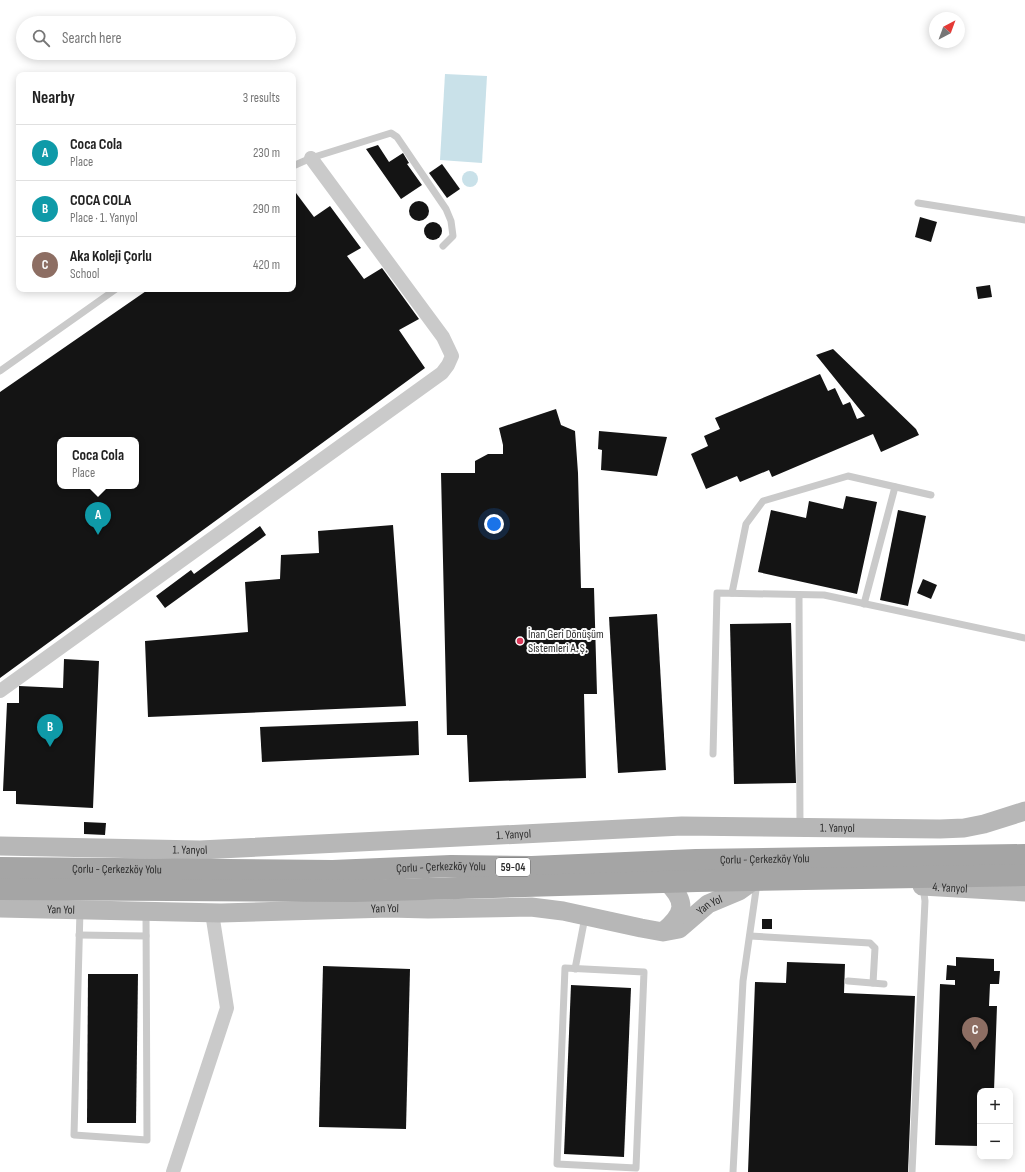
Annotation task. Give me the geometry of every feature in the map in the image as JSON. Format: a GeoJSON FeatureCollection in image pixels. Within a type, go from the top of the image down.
{"type":"FeatureCollection","features":[{"type":"Feature","properties":{"kind":"main road","name":"1. Yanyol"},"geometry":{"type":"LineString","coordinates":[[0,846],[200,850],[682,826],[940,829],[964,828],[984,824],[1025,811]]}},
{"type":"Feature","properties":{"kind":"main road","name":"Çorlu - Çerkezköy Yolu"},"geometry":{"type":"LineString","coordinates":[[0,868],[333,871],[451,866],[532,867],[704,860],[1023,859]]}},
{"type":"Feature","properties":{"kind":"main road","name":"Çorlu - Çerkezköy Yolu"},"geometry":{"type":"LineString","coordinates":[[0,890],[354,890],[876,878],[1023,859]]}},
{"type":"Feature","properties":{"kind":"main road","name":"4. Yanyol"},"geometry":{"type":"LineString","coordinates":[[876,878],[923,886],[1025,892]]}},
{"type":"Feature","properties":{"kind":"main road","name":"Yan Yol"},"geometry":{"type":"LineString","coordinates":[[0,908],[212,913],[389,908],[428,909],[531,907],[585,915],[663,932],[678,929],[708,904],[755,881]]}},
{"type":"Feature","properties":{"kind":"main road"},"geometry":{"type":"LineString","coordinates":[[663,932],[676,921],[680,913],[681,903],[676,891],[667,882]]}},
{"type":"Feature","properties":{"kind":"street"},"geometry":{"type":"LineString","coordinates":[[0,691],[442,373],[448,365],[452,356],[443,337],[310,158]]}},
{"type":"Feature","properties":{"kind":"street"},"geometry":{"type":"LineString","coordinates":[[173,1172],[227,1008],[212,913]]}},
{"type":"Feature","properties":{"kind":"lane"},"geometry":{"type":"LineString","coordinates":[[296,165],[310,158],[391,133],[397,137],[446,209],[451,221],[453,236],[443,246]]}},
{"type":"Feature","properties":{"kind":"lane"},"geometry":{"type":"LineString","coordinates":[[918,203],[1025,220]]}},
{"type":"Feature","properties":{"kind":"lane"},"geometry":{"type":"LineString","coordinates":[[0,371],[112,292]]}},
{"type":"Feature","properties":{"kind":"lane"},"geometry":{"type":"LineString","coordinates":[[732,593],[746,524],[763,501],[848,476],[932,495]]}},
{"type":"Feature","properties":{"kind":"lane"},"geometry":{"type":"LineString","coordinates":[[864,604],[895,487]]}},
{"type":"Feature","properties":{"kind":"lane"},"geometry":{"type":"LineString","coordinates":[[713,754],[717,593],[824,595],[1025,638]]}},
{"type":"Feature","properties":{"kind":"lane"},"geometry":{"type":"LineString","coordinates":[[799,595],[800,827]]}},
{"type":"Feature","properties":{"kind":"lane"},"geometry":{"type":"LineString","coordinates":[[733,1172],[743,980],[750,936],[755,881]]}},
{"type":"Feature","properties":{"kind":"lane"},"geometry":{"type":"LineString","coordinates":[[912,1172],[925,901],[923,886]]}},
{"type":"Feature","properties":{"kind":"lane"},"geometry":{"type":"LineString","coordinates":[[80,910],[74,1135],[146,1140],[146,911]]}},
{"type":"Feature","properties":{"kind":"lane"},"geometry":{"type":"LineString","coordinates":[[575,969],[585,915]]}},
{"type":"Feature","properties":{"kind":"lane"},"geometry":{"type":"LineString","coordinates":[[79,935],[146,936]]}},
{"type":"Feature","properties":{"kind":"lane"},"geometry":{"type":"LineString","coordinates":[[750,936],[870,943],[875,948],[873,983]]}},
{"type":"Feature","properties":{"kind":"lane"},"geometry":{"type":"LineString","coordinates":[[565,968],[575,969],[644,972],[636,1168],[557,1164],[565,968]]}},
{"type":"Feature","properties":{"kind":"lane"},"geometry":{"type":"LineString","coordinates":[[848,981],[884,984]]}},
{"type":"Feature","properties":{"kind":"water"},"geometry":{"type":"Polygon","coordinates":[[[445,74],[487,76],[482,163],[440,160],[445,74]]]}},
{"type":"Feature","properties":{"kind":"water"},"geometry":{"type":"Polygon","coordinates":[[[467,171],[473,171],[478,176],[476,185],[473,187],[467,187],[462,182],[462,176],[467,171]]]}},
{"type":"Feature","properties":{"kind":"building"},"geometry":{"type":"Polygon","coordinates":[[[378,145],[389,162],[403,153],[409,163],[407,164],[422,185],[401,199],[366,149],[378,145]]]}},
{"type":"Feature","properties":{"kind":"building"},"geometry":{"type":"Polygon","coordinates":[[[442,164],[460,189],[447,198],[429,173],[442,164]]]}},
{"type":"Feature","properties":{"kind":"building"},"geometry":{"type":"Polygon","coordinates":[[[296,193],[314,217],[330,206],[361,248],[347,256],[364,279],[382,268],[419,319],[399,330],[425,368],[0,678],[0,392],[145,292],[296,292],[296,193]]]}},
{"type":"Feature","properties":{"kind":"building"},"geometry":{"type":"Polygon","coordinates":[[[419,201],[426,204],[429,211],[426,218],[419,221],[412,218],[409,211],[412,204],[419,201]]]}},
{"type":"Feature","properties":{"kind":"building"},"geometry":{"type":"Polygon","coordinates":[[[920,217],[937,222],[931,242],[915,237],[920,217]]]}},
{"type":"Feature","properties":{"kind":"building"},"geometry":{"type":"Polygon","coordinates":[[[429,222],[437,222],[442,227],[440,238],[437,240],[429,240],[424,235],[424,227],[429,222]]]}},
{"type":"Feature","properties":{"kind":"building"},"geometry":{"type":"Polygon","coordinates":[[[990,285],[992,297],[978,299],[976,287],[990,285]]]}},
{"type":"Feature","properties":{"kind":"building"},"geometry":{"type":"Polygon","coordinates":[[[833,349],[916,429],[919,435],[881,452],[873,434],[772,477],[769,470],[740,482],[737,476],[706,489],[691,454],[708,446],[704,436],[720,429],[715,418],[820,374],[828,391],[835,388],[843,405],[850,402],[857,419],[865,416],[816,355],[833,349]]]}},
{"type":"Feature","properties":{"kind":"building","name":"İnan Geri Dönüşüm Sistemleri A. Ş."},"geometry":{"type":"Polygon","coordinates":[[[556,409],[561,425],[575,431],[578,473],[581,588],[594,588],[597,694],[584,694],[586,778],[469,782],[467,735],[447,735],[441,473],[475,473],[475,461],[488,454],[503,454],[503,445],[499,428],[556,409]]]}},
{"type":"Feature","properties":{"kind":"building"},"geometry":{"type":"Polygon","coordinates":[[[599,431],[667,437],[657,476],[601,470],[602,450],[598,449],[599,431]]]}},
{"type":"Feature","properties":{"kind":"building"},"geometry":{"type":"Polygon","coordinates":[[[846,496],[877,502],[857,594],[758,572],[771,510],[806,518],[809,501],[843,509],[846,496]]]}},
{"type":"Feature","properties":{"kind":"building"},"geometry":{"type":"Polygon","coordinates":[[[898,510],[926,516],[908,606],[880,600],[898,510]]]}},
{"type":"Feature","properties":{"kind":"building"},"geometry":{"type":"Polygon","coordinates":[[[393,525],[406,706],[148,717],[145,641],[248,632],[245,582],[280,579],[281,555],[319,553],[318,531],[393,525]]]}},
{"type":"Feature","properties":{"kind":"building"},"geometry":{"type":"Polygon","coordinates":[[[260,526],[266,535],[165,608],[156,596],[191,570],[194,574],[260,526]]]}},
{"type":"Feature","properties":{"kind":"building"},"geometry":{"type":"Polygon","coordinates":[[[923,579],[937,585],[931,599],[917,593],[923,579]]]}},
{"type":"Feature","properties":{"kind":"building"},"geometry":{"type":"Polygon","coordinates":[[[657,614],[666,770],[618,773],[609,617],[657,614]]]}},
{"type":"Feature","properties":{"kind":"building"},"geometry":{"type":"Polygon","coordinates":[[[791,623],[796,783],[734,784],[730,624],[791,623]]]}},
{"type":"Feature","properties":{"kind":"building"},"geometry":{"type":"Polygon","coordinates":[[[64,659],[99,661],[93,808],[16,804],[16,791],[3,791],[7,703],[19,703],[19,686],[63,688],[64,659]]]}},
{"type":"Feature","properties":{"kind":"building"},"geometry":{"type":"Polygon","coordinates":[[[418,721],[419,755],[262,762],[260,727],[418,721]]]}},
{"type":"Feature","properties":{"kind":"building"},"geometry":{"type":"Polygon","coordinates":[[[84,822],[106,823],[105,835],[84,834],[84,822]]]}},
{"type":"Feature","properties":{"kind":"building"},"geometry":{"type":"Polygon","coordinates":[[[762,919],[772,919],[772,929],[762,929],[762,919]]]}},
{"type":"Feature","properties":{"kind":"building"},"geometry":{"type":"Polygon","coordinates":[[[956,957],[994,959],[994,971],[1000,971],[999,984],[990,984],[989,1006],[997,1006],[994,1088],[977,1088],[977,1146],[935,1145],[940,984],[955,985],[955,980],[946,980],[947,965],[956,966],[956,957]]]}},
{"type":"Feature","properties":{"kind":"building"},"geometry":{"type":"Polygon","coordinates":[[[787,962],[845,964],[844,993],[915,996],[908,1172],[748,1172],[755,982],[786,983],[787,962]]]}},
{"type":"Feature","properties":{"kind":"building"},"geometry":{"type":"Polygon","coordinates":[[[323,966],[410,969],[406,1129],[319,1127],[323,966]]]}},
{"type":"Feature","properties":{"kind":"building"},"geometry":{"type":"Polygon","coordinates":[[[88,974],[138,974],[136,1123],[87,1123],[88,974]]]}},
{"type":"Feature","properties":{"kind":"building"},"geometry":{"type":"Polygon","coordinates":[[[571,985],[631,988],[624,1157],[564,1154],[571,985]]]}},
{"type":"Feature","properties":{"kind":"place","name":"Coca Cola"},"geometry":{"type":"Point","coordinates":[98,535]}},
{"type":"Feature","properties":{"kind":"place","name":"İnan Geri Dönüşüm Sistemleri A. Ş."},"geometry":{"type":"Point","coordinates":[520,641]}},
{"type":"Feature","properties":{"kind":"place","name":"COCA COLA"},"geometry":{"type":"Point","coordinates":[50,747]}},
{"type":"Feature","properties":{"kind":"place","name":"Aka Koleji Çorlu"},"geometry":{"type":"Point","coordinates":[975,1050]}}]}
